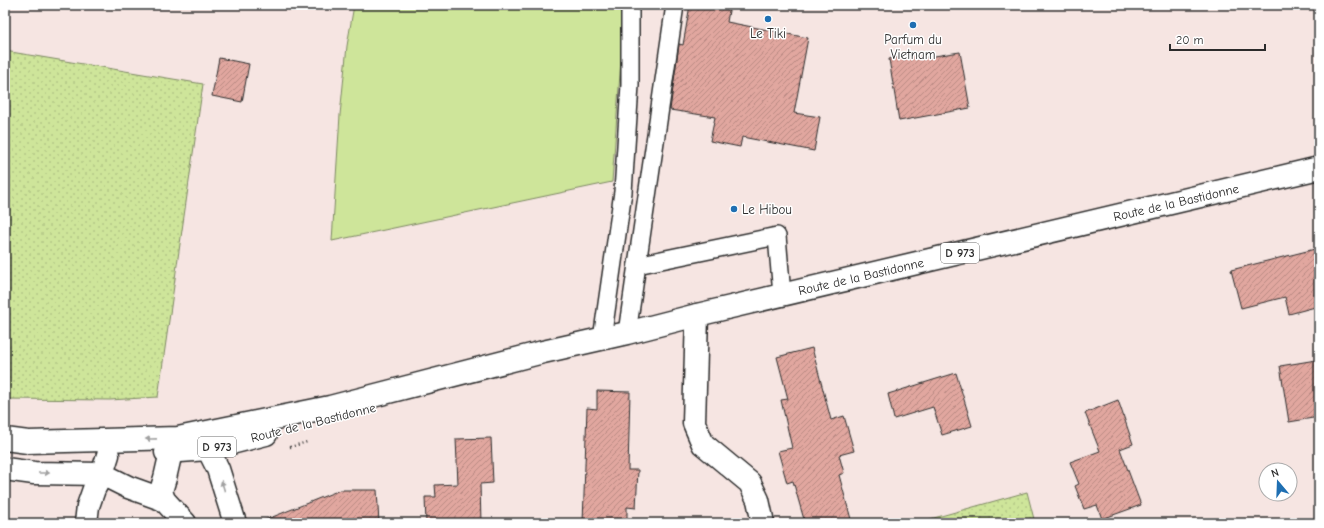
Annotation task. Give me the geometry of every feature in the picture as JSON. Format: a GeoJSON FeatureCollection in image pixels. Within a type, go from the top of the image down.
{"type":"FeatureCollection","features":[{"type":"Feature","properties":{"kind":"main road","name":"Route de la Bastidonne"},"geometry":{"type":"LineString","coordinates":[[5,439],[28,442],[188,445],[543,352],[1319,168]]}},
{"type":"Feature","properties":{"kind":"main road"},"geometry":{"type":"LineString","coordinates":[[697,315],[694,422],[703,444],[750,483],[758,500],[763,523]]}},
{"type":"Feature","properties":{"kind":"main road","name":"Route de la Bastidonne"},"geometry":{"type":"LineString","coordinates":[[5,450],[64,454],[105,464],[422,395],[543,352]]}},
{"type":"Feature","properties":{"kind":"main road"},"geometry":{"type":"LineString","coordinates":[[185,523],[164,500],[161,491],[165,478],[188,445],[218,469],[234,523]]}},
{"type":"Feature","properties":{"kind":"main road"},"geometry":{"type":"LineString","coordinates":[[105,464],[128,487],[164,500]]}},
{"type":"Feature","properties":{"kind":"main road"},"geometry":{"type":"LineString","coordinates":[[5,469],[34,473],[105,464]]}},
{"type":"Feature","properties":{"kind":"main road"},"geometry":{"type":"LineString","coordinates":[[86,523],[88,506],[105,464]]}},
{"type":"Feature","properties":{"kind":"lane"},"geometry":{"type":"LineString","coordinates":[[602,339],[623,192],[630,85],[630,5]]}},
{"type":"Feature","properties":{"kind":"lane"},"geometry":{"type":"LineString","coordinates":[[627,333],[675,5]]}},
{"type":"Feature","properties":{"kind":"lane"},"geometry":{"type":"LineString","coordinates":[[636,265],[777,236],[782,295]]}},
{"type":"Feature","properties":{"kind":"green space"},"geometry":{"type":"Polygon","coordinates":[[[354,5],[625,5],[612,182],[332,241],[340,115],[347,46],[354,5]]]}},
{"type":"Feature","properties":{"kind":"green space"},"geometry":{"type":"Polygon","coordinates":[[[5,51],[203,84],[158,397],[110,400],[5,399],[5,51]]]}},
{"type":"Feature","properties":{"kind":"green space"},"geometry":{"type":"Polygon","coordinates":[[[1027,492],[1035,523],[916,523],[1027,492]]]}},
{"type":"Feature","properties":{"kind":"building"},"geometry":{"type":"Polygon","coordinates":[[[690,5],[730,5],[727,22],[808,38],[794,113],[820,117],[814,151],[742,137],[740,147],[710,141],[715,117],[670,110],[679,44],[683,45],[690,5]]]}},
{"type":"Feature","properties":{"kind":"building"},"geometry":{"type":"Polygon","coordinates":[[[960,52],[970,108],[899,121],[889,59],[922,53],[922,58],[960,52]]]}},
{"type":"Feature","properties":{"kind":"building"},"geometry":{"type":"Polygon","coordinates":[[[219,58],[249,64],[242,102],[212,96],[219,58]]]}},
{"type":"Feature","properties":{"kind":"building"},"geometry":{"type":"Polygon","coordinates":[[[1319,248],[1319,306],[1289,314],[1285,297],[1241,308],[1231,270],[1319,248]]]}},
{"type":"Feature","properties":{"kind":"building"},"geometry":{"type":"Polygon","coordinates":[[[812,348],[831,420],[844,416],[854,451],[839,455],[844,473],[839,475],[852,523],[805,523],[793,481],[787,483],[778,451],[792,448],[781,400],[788,399],[777,357],[812,348]]]}},
{"type":"Feature","properties":{"kind":"building"},"geometry":{"type":"Polygon","coordinates":[[[1316,360],[1319,377],[1319,417],[1289,422],[1280,366],[1316,360]]]}},
{"type":"Feature","properties":{"kind":"building"},"geometry":{"type":"Polygon","coordinates":[[[956,373],[972,426],[942,435],[933,407],[894,419],[888,394],[956,373]]]}},
{"type":"Feature","properties":{"kind":"building"},"geometry":{"type":"Polygon","coordinates":[[[597,391],[630,392],[628,470],[638,470],[636,508],[627,507],[627,523],[583,523],[587,408],[597,409],[597,391]]]}},
{"type":"Feature","properties":{"kind":"building"},"geometry":{"type":"Polygon","coordinates":[[[1118,400],[1133,444],[1120,449],[1141,505],[1102,519],[1097,505],[1084,509],[1075,486],[1079,484],[1070,462],[1100,451],[1085,413],[1118,400]]]}},
{"type":"Feature","properties":{"kind":"building"},"geometry":{"type":"Polygon","coordinates":[[[491,438],[493,483],[480,484],[481,523],[426,523],[425,497],[436,497],[435,485],[458,484],[456,439],[491,438]]]}},
{"type":"Feature","properties":{"kind":"building"},"geometry":{"type":"Polygon","coordinates":[[[340,490],[377,490],[379,523],[260,523],[260,522],[340,490]]]}},
{"type":"Feature","properties":{"kind":"place","name":"Le Tiki"},"geometry":{"type":"Point","coordinates":[768,19]}},
{"type":"Feature","properties":{"kind":"place","name":"Parfum du Vietnam"},"geometry":{"type":"Point","coordinates":[913,25]}},
{"type":"Feature","properties":{"kind":"place","name":"Le Hibou"},"geometry":{"type":"Point","coordinates":[734,209]}}]}
